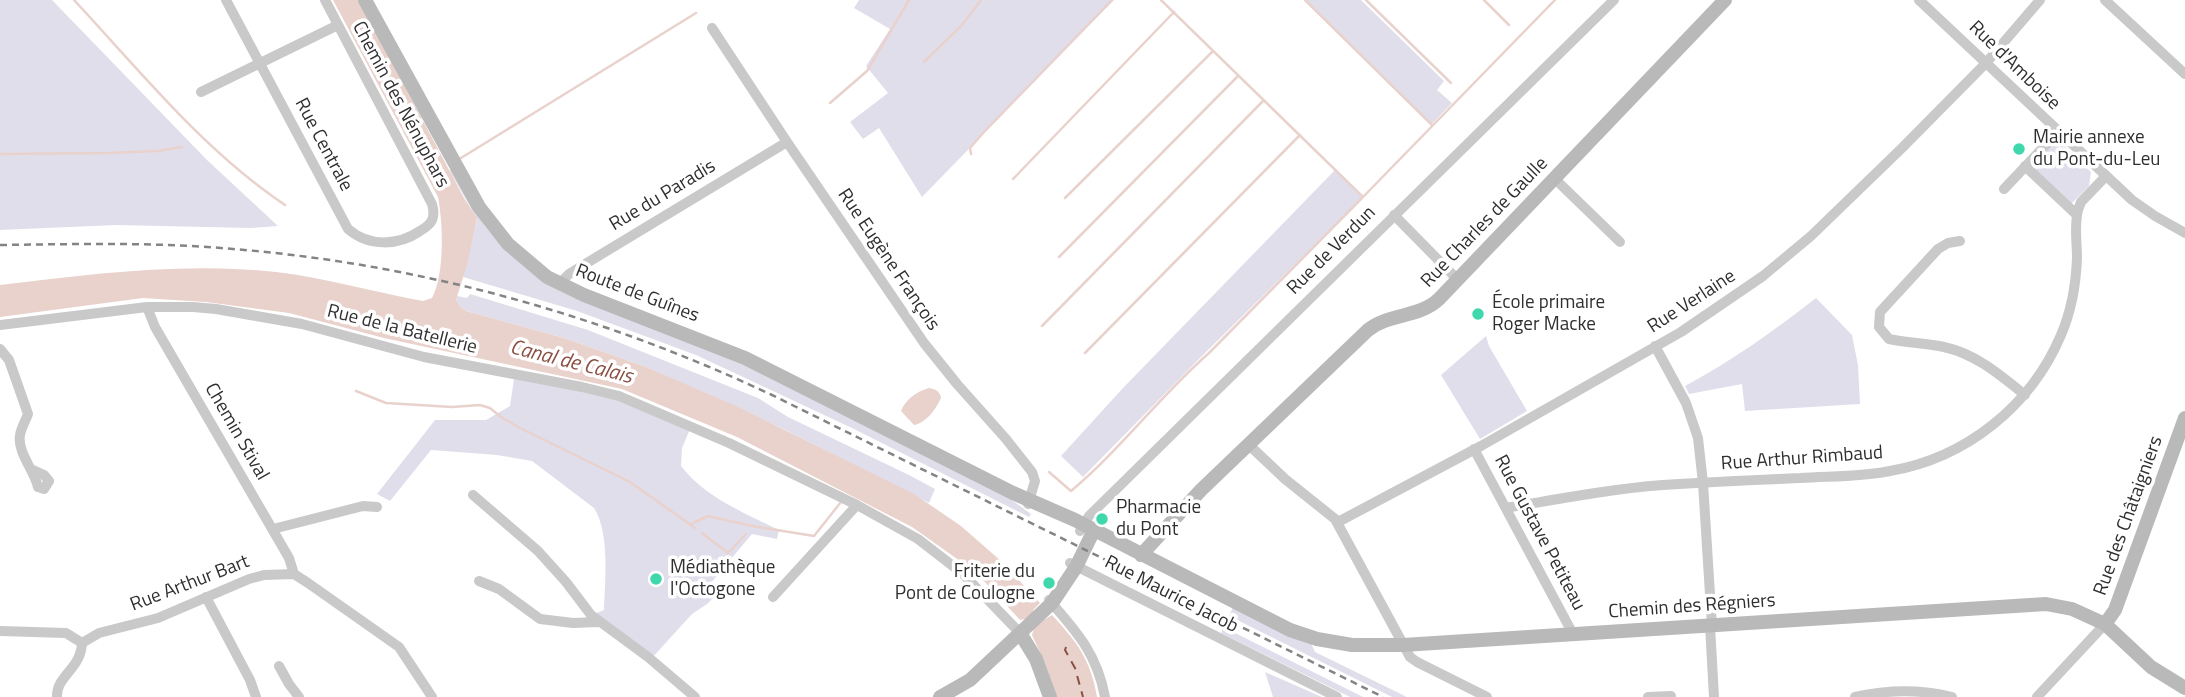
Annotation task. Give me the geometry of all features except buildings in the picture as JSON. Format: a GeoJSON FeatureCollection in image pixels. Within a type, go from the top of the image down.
{"type":"FeatureCollection","features":[{"type":"Feature","properties":{"kind":"main road","name":"Route de Guînes"},"geometry":{"type":"LineString","coordinates":[[365,0],[484,215],[515,251],[542,274],[559,284],[745,358],[1013,493],[1029,502],[1037,511],[1087,531]]}},
{"type":"Feature","properties":{"kind":"main road","name":"Rue Charles de Gaulle"},"geometry":{"type":"LineString","coordinates":[[1141,555],[1195,496],[1372,326],[1426,309],[1439,299],[1720,2]]}},
{"type":"Feature","properties":{"kind":"main road","name":"Rue des Châtaigniers"},"geometry":{"type":"LineString","coordinates":[[2105,624],[2114,613],[2185,418]]}},
{"type":"Feature","properties":{"kind":"main road","name":"Chemin des Régniers"},"geometry":{"type":"LineString","coordinates":[[1087,531],[1303,635],[1352,645],[1403,645],[2038,604],[2072,609],[2105,624],[2151,667],[2185,688]]}},
{"type":"Feature","properties":{"kind":"main road","name":"Chemin des Régniers"},"geometry":{"type":"LineString","coordinates":[[1087,531],[1156,570],[1188,580]]}},
{"type":"Feature","properties":{"kind":"main road"},"geometry":{"type":"LineString","coordinates":[[940,697],[970,680],[1049,604],[1073,565],[1087,531]]}},
{"type":"Feature","properties":{"kind":"main road"},"geometry":{"type":"LineString","coordinates":[[1023,630],[1050,697]]}},
{"type":"Feature","properties":{"kind":"main road"},"geometry":{"type":"LineString","coordinates":[[960,697],[970,680]]}},
{"type":"Feature","properties":{"kind":"street","name":"Rue Centrale"},"geometry":{"type":"LineString","coordinates":[[226,0],[348,229],[359,236],[386,243],[403,241],[427,227]]}},
{"type":"Feature","properties":{"kind":"street","name":"Chemin des Nénuphars"},"geometry":{"type":"LineString","coordinates":[[325,0],[431,200],[434,216],[427,227]]}},
{"type":"Feature","properties":{"kind":"street","name":"Rue de Verdun"},"geometry":{"type":"LineString","coordinates":[[1087,531],[1089,516],[1614,0]]}},
{"type":"Feature","properties":{"kind":"street","name":"Rue d'Amboise"},"geometry":{"type":"LineString","coordinates":[[1919,0],[2106,176],[2143,208],[2185,233]]}},
{"type":"Feature","properties":{"kind":"street","name":"Rue Verlaine"},"geometry":{"type":"LineString","coordinates":[[1338,522],[1474,449],[1725,304],[1784,260],[1839,210],[1986,63],[2040,0]]}},
{"type":"Feature","properties":{"kind":"street"},"geometry":{"type":"LineString","coordinates":[[2105,0],[2185,75]]}},
{"type":"Feature","properties":{"kind":"street"},"geometry":{"type":"LineString","coordinates":[[201,92],[338,24]]}},
{"type":"Feature","properties":{"kind":"street","name":"Rue Eugène François"},"geometry":{"type":"LineString","coordinates":[[712,28],[933,356],[1032,472],[1035,481],[1029,502]]}},
{"type":"Feature","properties":{"kind":"street"},"geometry":{"type":"LineString","coordinates":[[2004,189],[2059,132]]}},
{"type":"Feature","properties":{"kind":"street","name":"Rue du Paradis"},"geometry":{"type":"LineString","coordinates":[[559,284],[569,274],[787,142]]}},
{"type":"Feature","properties":{"kind":"street"},"geometry":{"type":"LineString","coordinates":[[2025,166],[2077,215],[2081,202],[2106,176]]}},
{"type":"Feature","properties":{"kind":"street"},"geometry":{"type":"LineString","coordinates":[[1555,179],[1620,242]]}},
{"type":"Feature","properties":{"kind":"street"},"geometry":{"type":"LineString","coordinates":[[1394,215],[1458,280]]}},
{"type":"Feature","properties":{"kind":"street","name":"Rue Arthur Rimbaud"},"geometry":{"type":"LineString","coordinates":[[1506,508],[1627,489],[1879,473],[1910,467],[1946,454],[1970,441],[2006,415],[2025,395],[2050,358],[2063,332],[2069,311],[2076,273],[2077,215]]}},
{"type":"Feature","properties":{"kind":"street"},"geometry":{"type":"LineString","coordinates":[[1960,241],[1944,244],[1928,259],[1880,312],[1880,327],[1889,339],[1943,346],[1970,356],[1996,371],[2025,395]]}},
{"type":"Feature","properties":{"kind":"street","name":"Rue de la Batellerie"},"geometry":{"type":"LineString","coordinates":[[0,325],[147,307],[193,307],[275,318],[424,356],[599,391],[644,406],[729,443],[857,505],[918,539],[951,563],[1023,630]]}},
{"type":"Feature","properties":{"kind":"street","name":"Chemin Stival"},"geometry":{"type":"LineString","coordinates":[[147,307],[155,327],[289,558],[294,574]]}},
{"type":"Feature","properties":{"kind":"street"},"geometry":{"type":"LineString","coordinates":[[1655,346],[1682,396],[1699,446],[1714,697]]}},
{"type":"Feature","properties":{"kind":"street"},"geometry":{"type":"LineString","coordinates":[[0,349],[9,360],[28,414],[20,434],[21,450],[33,470]]}},
{"type":"Feature","properties":{"kind":"street"},"geometry":{"type":"LineString","coordinates":[[1248,444],[1285,479],[1338,522],[1413,660],[1487,697]]}},
{"type":"Feature","properties":{"kind":"street","name":"Rue Gustave Petiteau"},"geometry":{"type":"LineString","coordinates":[[1474,449],[1573,634]]}},
{"type":"Feature","properties":{"kind":"street"},"geometry":{"type":"LineString","coordinates":[[474,495],[538,551],[591,615],[648,657],[695,697]]}},
{"type":"Feature","properties":{"kind":"street"},"geometry":{"type":"LineString","coordinates":[[773,597],[857,505]]}},
{"type":"Feature","properties":{"kind":"street"},"geometry":{"type":"LineString","coordinates":[[273,529],[363,506],[377,507]]}},
{"type":"Feature","properties":{"kind":"street","name":"Rue Maurice Jacob"},"geometry":{"type":"LineString","coordinates":[[1073,565],[1337,697]]}},
{"type":"Feature","properties":{"kind":"street"},"geometry":{"type":"LineString","coordinates":[[294,574],[399,647],[432,697]]}},
{"type":"Feature","properties":{"kind":"street","name":"Rue Arthur Bart"},"geometry":{"type":"LineString","coordinates":[[82,643],[99,633],[158,618],[256,577],[294,574]]}},
{"type":"Feature","properties":{"kind":"street"},"geometry":{"type":"LineString","coordinates":[[479,581],[499,589],[540,619],[573,624],[600,622]]}},
{"type":"Feature","properties":{"kind":"street"},"geometry":{"type":"LineString","coordinates":[[206,597],[250,680],[256,697]]}},
{"type":"Feature","properties":{"kind":"street"},"geometry":{"type":"LineString","coordinates":[[1049,604],[1077,632],[1092,655],[1105,697]]}},
{"type":"Feature","properties":{"kind":"street"},"geometry":{"type":"LineString","coordinates":[[2043,695],[2105,624]]}},
{"type":"Feature","properties":{"kind":"street"},"geometry":{"type":"LineString","coordinates":[[0,631],[65,633],[82,643],[81,657],[58,686],[57,697]]}},
{"type":"Feature","properties":{"kind":"street"},"geometry":{"type":"LineString","coordinates":[[279,666],[299,697]]}},
{"type":"Feature","properties":{"kind":"street"},"geometry":{"type":"LineString","coordinates":[[1855,697],[1908,692],[1952,697]]}},
{"type":"Feature","properties":{"kind":"street"},"geometry":{"type":"LineString","coordinates":[[1647,697],[1671,696]]}},
{"type":"Feature","properties":{"kind":"shaded area"},"geometry":{"type":"Polygon","coordinates":[[[0,0],[52,0],[207,160],[278,226],[251,228],[116,225],[0,230],[0,0]]]}},
{"type":"Feature","properties":{"kind":"shaded area"},"geometry":{"type":"Polygon","coordinates":[[[859,0],[1114,0],[922,197],[879,128],[863,139],[850,122],[888,93],[866,66],[890,29],[854,8],[859,0]]]}},
{"type":"Feature","properties":{"kind":"shaded area"},"geometry":{"type":"Polygon","coordinates":[[[1304,0],[1361,0],[1444,81],[1437,90],[1452,103],[1431,125],[1304,0]]]}},
{"type":"Feature","properties":{"kind":"shaded area"},"geometry":{"type":"Polygon","coordinates":[[[2057,138],[2091,172],[2089,186],[2071,204],[2036,170],[2037,159],[2057,138]]]}},
{"type":"Feature","properties":{"kind":"shaded area"},"geometry":{"type":"Polygon","coordinates":[[[449,170],[453,171],[484,225],[509,254],[730,356],[1009,498],[1031,514],[1029,517],[854,429],[696,355],[577,311],[463,277],[477,219],[449,170]]]}},
{"type":"Feature","properties":{"kind":"shaded area"},"geometry":{"type":"Polygon","coordinates":[[[1335,170],[1363,197],[1083,477],[1061,456],[1123,388],[1335,170]]]}},
{"type":"Feature","properties":{"kind":"shaded area"},"geometry":{"type":"Polygon","coordinates":[[[470,294],[588,330],[758,398],[788,417],[935,489],[929,503],[781,428],[646,367],[564,338],[466,311],[456,300],[457,296],[467,298],[470,294]]]}},
{"type":"Feature","properties":{"kind":"shaded area"},"geometry":{"type":"Polygon","coordinates":[[[1816,298],[1852,335],[1858,365],[1860,404],[1745,411],[1742,384],[1689,394],[1685,386],[1753,345],[1816,298]]]}},
{"type":"Feature","properties":{"kind":"shaded area"},"geometry":{"type":"Polygon","coordinates":[[[1486,336],[1489,346],[1527,411],[1480,439],[1441,375],[1486,336]]]}},
{"type":"Feature","properties":{"kind":"shaded area"},"geometry":{"type":"Polygon","coordinates":[[[514,379],[625,402],[690,429],[682,448],[681,466],[714,496],[779,530],[777,539],[752,534],[710,584],[719,592],[692,614],[651,659],[591,615],[604,610],[605,585],[602,530],[594,508],[532,461],[497,455],[431,450],[390,501],[377,494],[435,420],[486,420],[510,406],[514,379]]]}},
{"type":"Feature","properties":{"kind":"shaded area"},"geometry":{"type":"Polygon","coordinates":[[[1233,607],[1311,643],[1315,652],[1407,697],[1392,697],[1229,616],[1233,607]]]}},
{"type":"Feature","properties":{"kind":"shaded area"},"geometry":{"type":"Polygon","coordinates":[[[1223,627],[1363,697],[1350,697],[1221,633],[1223,627]]]}},
{"type":"Feature","properties":{"kind":"shaded area"},"geometry":{"type":"Polygon","coordinates":[[[1265,672],[1322,697],[1273,697],[1265,672]]]}},
{"type":"Feature","properties":{"kind":"water","name":"Canal de Calais"},"geometry":{"type":"Polygon","coordinates":[[[333,0],[359,0],[477,218],[456,300],[461,308],[564,338],[646,367],[736,406],[914,494],[961,526],[1001,561],[1040,603],[1033,610],[1044,620],[1052,615],[1076,643],[1087,662],[1097,697],[1057,697],[1032,635],[1034,628],[1025,619],[1020,620],[984,581],[960,561],[912,527],[737,437],[622,389],[384,338],[289,313],[206,302],[143,298],[0,317],[0,285],[103,273],[172,269],[276,272],[423,301],[432,298],[441,262],[442,234],[438,197],[333,0]]]}},
{"type":"Feature","properties":{"kind":"water"},"geometry":{"type":"Polygon","coordinates":[[[929,388],[937,391],[941,398],[930,415],[914,425],[901,411],[912,396],[929,388]]]}},
{"type":"Feature","properties":{"kind":"waterway"},"geometry":{"type":"LineString","coordinates":[[74,0],[200,135],[255,184],[285,205]]}},
{"type":"Feature","properties":{"kind":"waterway"},"geometry":{"type":"LineString","coordinates":[[830,103],[867,71],[909,0]]}},
{"type":"Feature","properties":{"kind":"waterway"},"geometry":{"type":"LineString","coordinates":[[924,62],[962,25],[981,0]]}},
{"type":"Feature","properties":{"kind":"waterway"},"geometry":{"type":"LineString","coordinates":[[971,154],[970,148],[984,132],[1112,0]]}},
{"type":"Feature","properties":{"kind":"waterway"},"geometry":{"type":"LineString","coordinates":[[1049,472],[1071,491],[1107,458],[1363,197],[1161,0]]}},
{"type":"Feature","properties":{"kind":"waterway"},"geometry":{"type":"LineString","coordinates":[[1305,0],[1432,125]]}},
{"type":"Feature","properties":{"kind":"waterway"},"geometry":{"type":"LineString","coordinates":[[1366,0],[1451,83]]}},
{"type":"Feature","properties":{"kind":"waterway"},"geometry":{"type":"LineString","coordinates":[[1484,0],[1509,25]]}},
{"type":"Feature","properties":{"kind":"waterway"},"geometry":{"type":"LineString","coordinates":[[1363,197],[1555,0]]}},
{"type":"Feature","properties":{"kind":"waterway"},"geometry":{"type":"LineString","coordinates":[[1013,179],[1174,12]]}},
{"type":"Feature","properties":{"kind":"waterway"},"geometry":{"type":"LineString","coordinates":[[461,158],[696,13]]}},
{"type":"Feature","properties":{"kind":"waterway"},"geometry":{"type":"LineString","coordinates":[[1065,198],[1213,51]]}},
{"type":"Feature","properties":{"kind":"waterway"},"geometry":{"type":"LineString","coordinates":[[1059,257],[1238,76]]}},
{"type":"Feature","properties":{"kind":"waterway"},"geometry":{"type":"LineString","coordinates":[[1042,326],[1263,101]]}},
{"type":"Feature","properties":{"kind":"waterway"},"geometry":{"type":"LineString","coordinates":[[1085,353],[1300,135]]}},
{"type":"Feature","properties":{"kind":"waterway"},"geometry":{"type":"LineString","coordinates":[[0,154],[109,153],[182,147]]}},
{"type":"Feature","properties":{"kind":"waterway"},"geometry":{"type":"LineString","coordinates":[[356,391],[386,403],[452,407],[480,405],[490,408],[520,428],[630,482],[695,528]]}},
{"type":"Feature","properties":{"kind":"waterway"},"geometry":{"type":"LineString","coordinates":[[691,524],[708,516],[814,536],[841,502]]}},
{"type":"Feature","properties":{"kind":"waterway"},"geometry":{"type":"LineString","coordinates":[[702,533],[728,553],[746,534]]}},
{"type":"Feature","properties":{"kind":"ferry route"},"geometry":{"type":"LineString","coordinates":[[1066,647],[1083,697]]}},
{"type":"Feature","properties":{"kind":"railway"},"geometry":{"type":"LineString","coordinates":[[0,245],[175,245],[303,256],[441,281],[576,318],[708,366],[772,395],[1383,697]]}},
{"type":"Feature","properties":{"kind":"place","name":"Mairie annexe du Pont-du-Leu"},"geometry":{"type":"Point","coordinates":[2019,149]}},
{"type":"Feature","properties":{"kind":"place","name":"École primaire Roger Macke"},"geometry":{"type":"Point","coordinates":[1478,314]}},
{"type":"Feature","properties":{"kind":"place","name":"Pharmacie du Pont"},"geometry":{"type":"Point","coordinates":[1102,519]}},
{"type":"Feature","properties":{"kind":"place","name":"Médiathèque l'Octogone"},"geometry":{"type":"Point","coordinates":[656,579]}},
{"type":"Feature","properties":{"kind":"place","name":"Friterie du Pont de Coulogne"},"geometry":{"type":"Point","coordinates":[1049,583]}}]}
